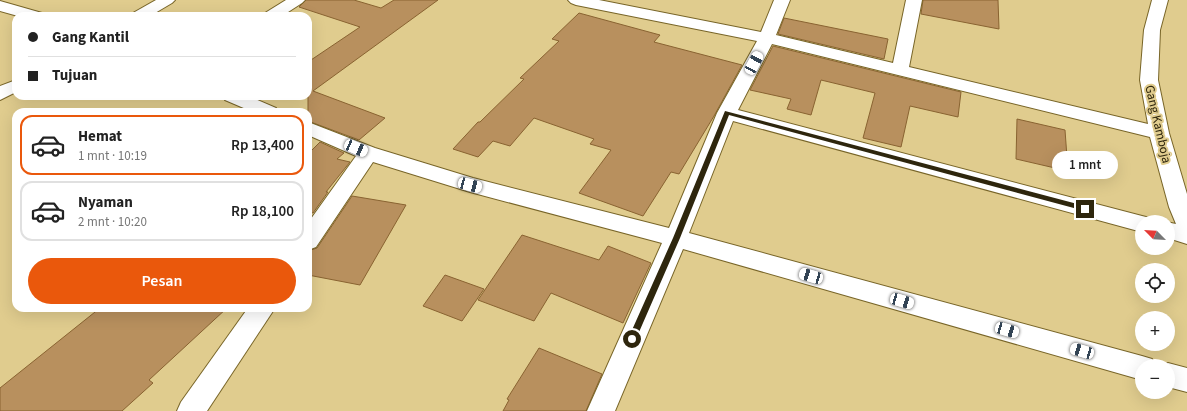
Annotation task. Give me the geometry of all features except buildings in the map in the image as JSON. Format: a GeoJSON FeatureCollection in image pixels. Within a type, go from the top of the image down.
{"type":"FeatureCollection","features":[{"type":"Feature","properties":{"kind":"street"},"geometry":{"type":"LineString","coordinates":[[146,12],[167,0]]}},
{"type":"Feature","properties":{"kind":"street"},"geometry":{"type":"LineString","coordinates":[[277,12],[297,0]]}},
{"type":"Feature","properties":{"kind":"street"},"geometry":{"type":"LineString","coordinates":[[576,0],[767,38],[1159,133]]}},
{"type":"Feature","properties":{"kind":"street"},"geometry":{"type":"LineString","coordinates":[[601,411],[676,238],[727,113],[767,38],[782,0]]}},
{"type":"Feature","properties":{"kind":"street"},"geometry":{"type":"LineString","coordinates":[[900,69],[914,0]]}},
{"type":"Feature","properties":{"kind":"street","name":"Gang Kamboja"},"geometry":{"type":"LineString","coordinates":[[1160,0],[1152,30],[1149,80],[1159,133],[1180,207],[1187,223]]}},
{"type":"Feature","properties":{"kind":"street"},"geometry":{"type":"LineString","coordinates":[[0,6],[22,12]]}},
{"type":"Feature","properties":{"kind":"street"},"geometry":{"type":"LineString","coordinates":[[0,94],[12,87]]}},
{"type":"Feature","properties":{"kind":"street"},"geometry":{"type":"LineString","coordinates":[[240,100],[255,108]]}},
{"type":"Feature","properties":{"kind":"street"},"geometry":{"type":"LineString","coordinates":[[727,113],[1135,222]]}},
{"type":"Feature","properties":{"kind":"street"},"geometry":{"type":"LineString","coordinates":[[312,130],[368,153],[470,185],[676,238],[1135,366]]}},
{"type":"Feature","properties":{"kind":"street"},"geometry":{"type":"LineString","coordinates":[[312,235],[368,153]]}},
{"type":"Feature","properties":{"kind":"street"},"geometry":{"type":"LineString","coordinates":[[1175,232],[1187,235]]}},
{"type":"Feature","properties":{"kind":"street"},"geometry":{"type":"LineString","coordinates":[[191,411],[259,312]]}},
{"type":"Feature","properties":{"kind":"street"},"geometry":{"type":"LineString","coordinates":[[1175,377],[1187,380]]}},
{"type":"Feature","properties":{"kind":"route"},"geometry":{"type":"LineString","coordinates":[[632,339],[676,238],[727,113],[1085,209]]}}]}
